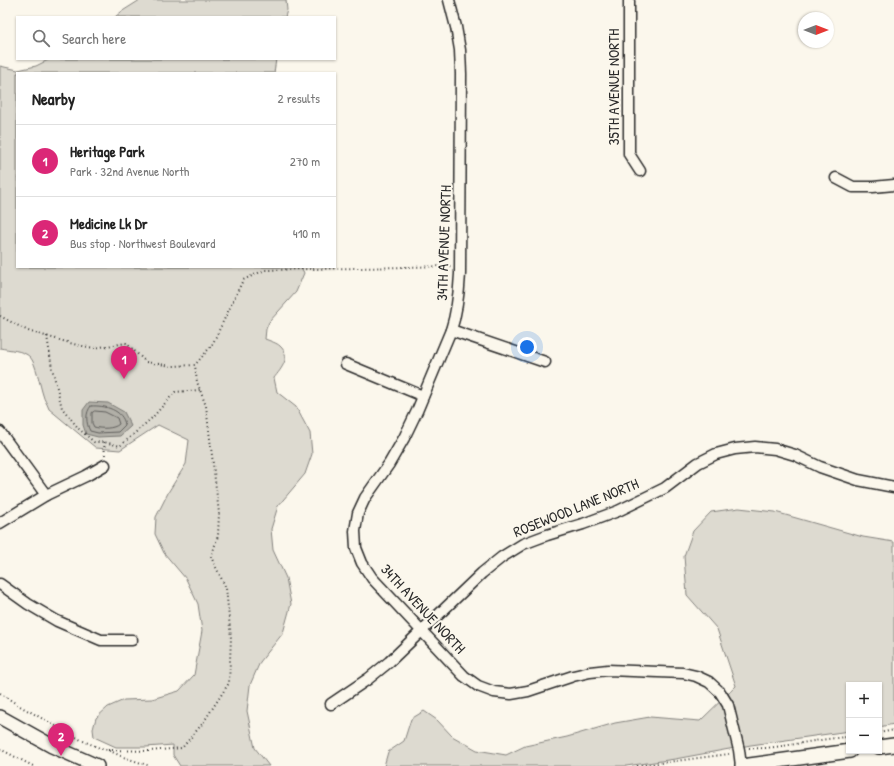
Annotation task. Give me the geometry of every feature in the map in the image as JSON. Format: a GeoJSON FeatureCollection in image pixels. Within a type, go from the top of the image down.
{"type":"FeatureCollection","features":[{"type":"Feature","properties":{"kind":"main road"},"geometry":{"type":"LineString","coordinates":[[0,717],[52,746],[74,762],[97,766]]}},
{"type":"Feature","properties":{"kind":"main road"},"geometry":{"type":"LineString","coordinates":[[882,747],[894,745]]}},
{"type":"Feature","properties":{"kind":"main road"},"geometry":{"type":"LineString","coordinates":[[742,766],[846,752]]}},
{"type":"Feature","properties":{"kind":"street","name":"34TH AVENUE NORTH"},"geometry":{"type":"LineString","coordinates":[[449,0],[459,42],[461,74],[459,298],[451,330],[404,438],[389,464],[365,498],[358,513],[355,530],[356,548],[362,563],[372,578],[464,676],[478,686],[494,692],[511,694],[528,691],[573,676],[608,670],[683,673],[696,676],[709,682],[720,692],[728,705],[742,766]]}},
{"type":"Feature","properties":{"kind":"street","name":"35TH AVENUE NORTH"},"geometry":{"type":"LineString","coordinates":[[629,0],[629,154],[640,171]]}},
{"type":"Feature","properties":{"kind":"street"},"geometry":{"type":"LineString","coordinates":[[836,178],[853,187],[894,185]]}},
{"type":"Feature","properties":{"kind":"street"},"geometry":{"type":"LineString","coordinates":[[451,330],[545,362]]}},
{"type":"Feature","properties":{"kind":"street"},"geometry":{"type":"LineString","coordinates":[[346,364],[423,396]]}},
{"type":"Feature","properties":{"kind":"street"},"geometry":{"type":"LineString","coordinates":[[0,432],[46,495]]}},
{"type":"Feature","properties":{"kind":"street","name":"ROSEWOOD LANE NORTH"},"geometry":{"type":"LineString","coordinates":[[331,704],[368,679],[389,662],[482,573],[502,557],[523,544],[618,511],[664,488],[698,462],[716,454],[735,449],[755,447],[775,449],[795,455],[820,467],[858,480],[894,488]]}},
{"type":"Feature","properties":{"kind":"street"},"geometry":{"type":"LineString","coordinates":[[0,524],[46,495],[105,465]]}},
{"type":"Feature","properties":{"kind":"street"},"geometry":{"type":"LineString","coordinates":[[0,584],[28,604],[57,621],[101,640],[132,640]]}},
{"type":"Feature","properties":{"kind":"path"},"geometry":{"type":"LineString","coordinates":[[0,316],[28,330],[94,348],[126,343],[146,362],[172,366],[195,364],[212,345],[243,280],[265,270],[460,266]]}},
{"type":"Feature","properties":{"kind":"path"},"geometry":{"type":"LineString","coordinates":[[47,336],[52,368],[62,408],[79,429],[94,442],[104,442],[120,446],[152,418],[175,392],[200,390]]}},
{"type":"Feature","properties":{"kind":"path"},"geometry":{"type":"LineString","coordinates":[[0,693],[18,706],[81,740],[102,749],[150,750],[182,748],[203,723],[229,683],[231,638],[226,588],[211,557],[218,536],[219,513],[206,406],[197,382],[195,364]]}},
{"type":"Feature","properties":{"kind":"path"},"geometry":{"type":"LineString","coordinates":[[104,442],[105,465]]}},
{"type":"Feature","properties":{"kind":"path"},"geometry":{"type":"LineString","coordinates":[[882,732],[894,730]]}},
{"type":"Feature","properties":{"kind":"path"},"geometry":{"type":"LineString","coordinates":[[0,749],[32,766]]}},
{"type":"Feature","properties":{"kind":"path"},"geometry":{"type":"LineString","coordinates":[[108,750],[150,766]]}},
{"type":"Feature","properties":{"kind":"shaded area"},"geometry":{"type":"Polygon","coordinates":[[[140,0],[286,0],[287,10],[285,16],[116,16],[140,0]]]}},
{"type":"Feature","properties":{"kind":"shaded area"},"geometry":{"type":"Polygon","coordinates":[[[48,60],[276,60],[274,72],[16,72],[16,268],[302,268],[304,273],[296,292],[269,322],[266,329],[265,339],[280,346],[285,354],[284,363],[274,378],[277,392],[296,407],[310,433],[312,454],[305,474],[278,506],[271,529],[273,550],[286,578],[291,604],[283,633],[260,662],[250,685],[247,711],[255,748],[269,766],[180,766],[173,755],[173,745],[116,747],[94,737],[93,729],[96,718],[108,707],[124,700],[152,699],[179,691],[194,675],[202,631],[198,604],[186,579],[164,553],[155,534],[156,517],[169,491],[186,464],[189,440],[158,425],[120,450],[96,448],[49,409],[43,397],[38,375],[30,357],[20,352],[0,348],[0,66],[18,70],[36,66],[48,60]]]}},
{"type":"Feature","properties":{"kind":"shaded area"},"geometry":{"type":"Polygon","coordinates":[[[739,508],[775,512],[863,537],[894,542],[894,724],[882,726],[882,682],[846,682],[846,731],[751,745],[675,759],[626,766],[384,766],[388,752],[404,741],[411,719],[424,711],[437,720],[452,736],[477,750],[506,755],[525,746],[567,737],[615,723],[650,717],[700,721],[736,686],[717,629],[687,595],[684,556],[693,531],[711,512],[739,508]]]}},
{"type":"Feature","properties":{"kind":"water"},"geometry":{"type":"Polygon","coordinates":[[[89,402],[108,403],[124,412],[131,426],[120,436],[98,437],[86,434],[83,425],[83,410],[89,402]]]}},
{"type":"Feature","properties":{"kind":"place","name":"Heritage Park"},"geometry":{"type":"Point","coordinates":[124,379]}},
{"type":"Feature","properties":{"kind":"place","name":"Medicine Lk Dr"},"geometry":{"type":"Point","coordinates":[61,756]}}]}
